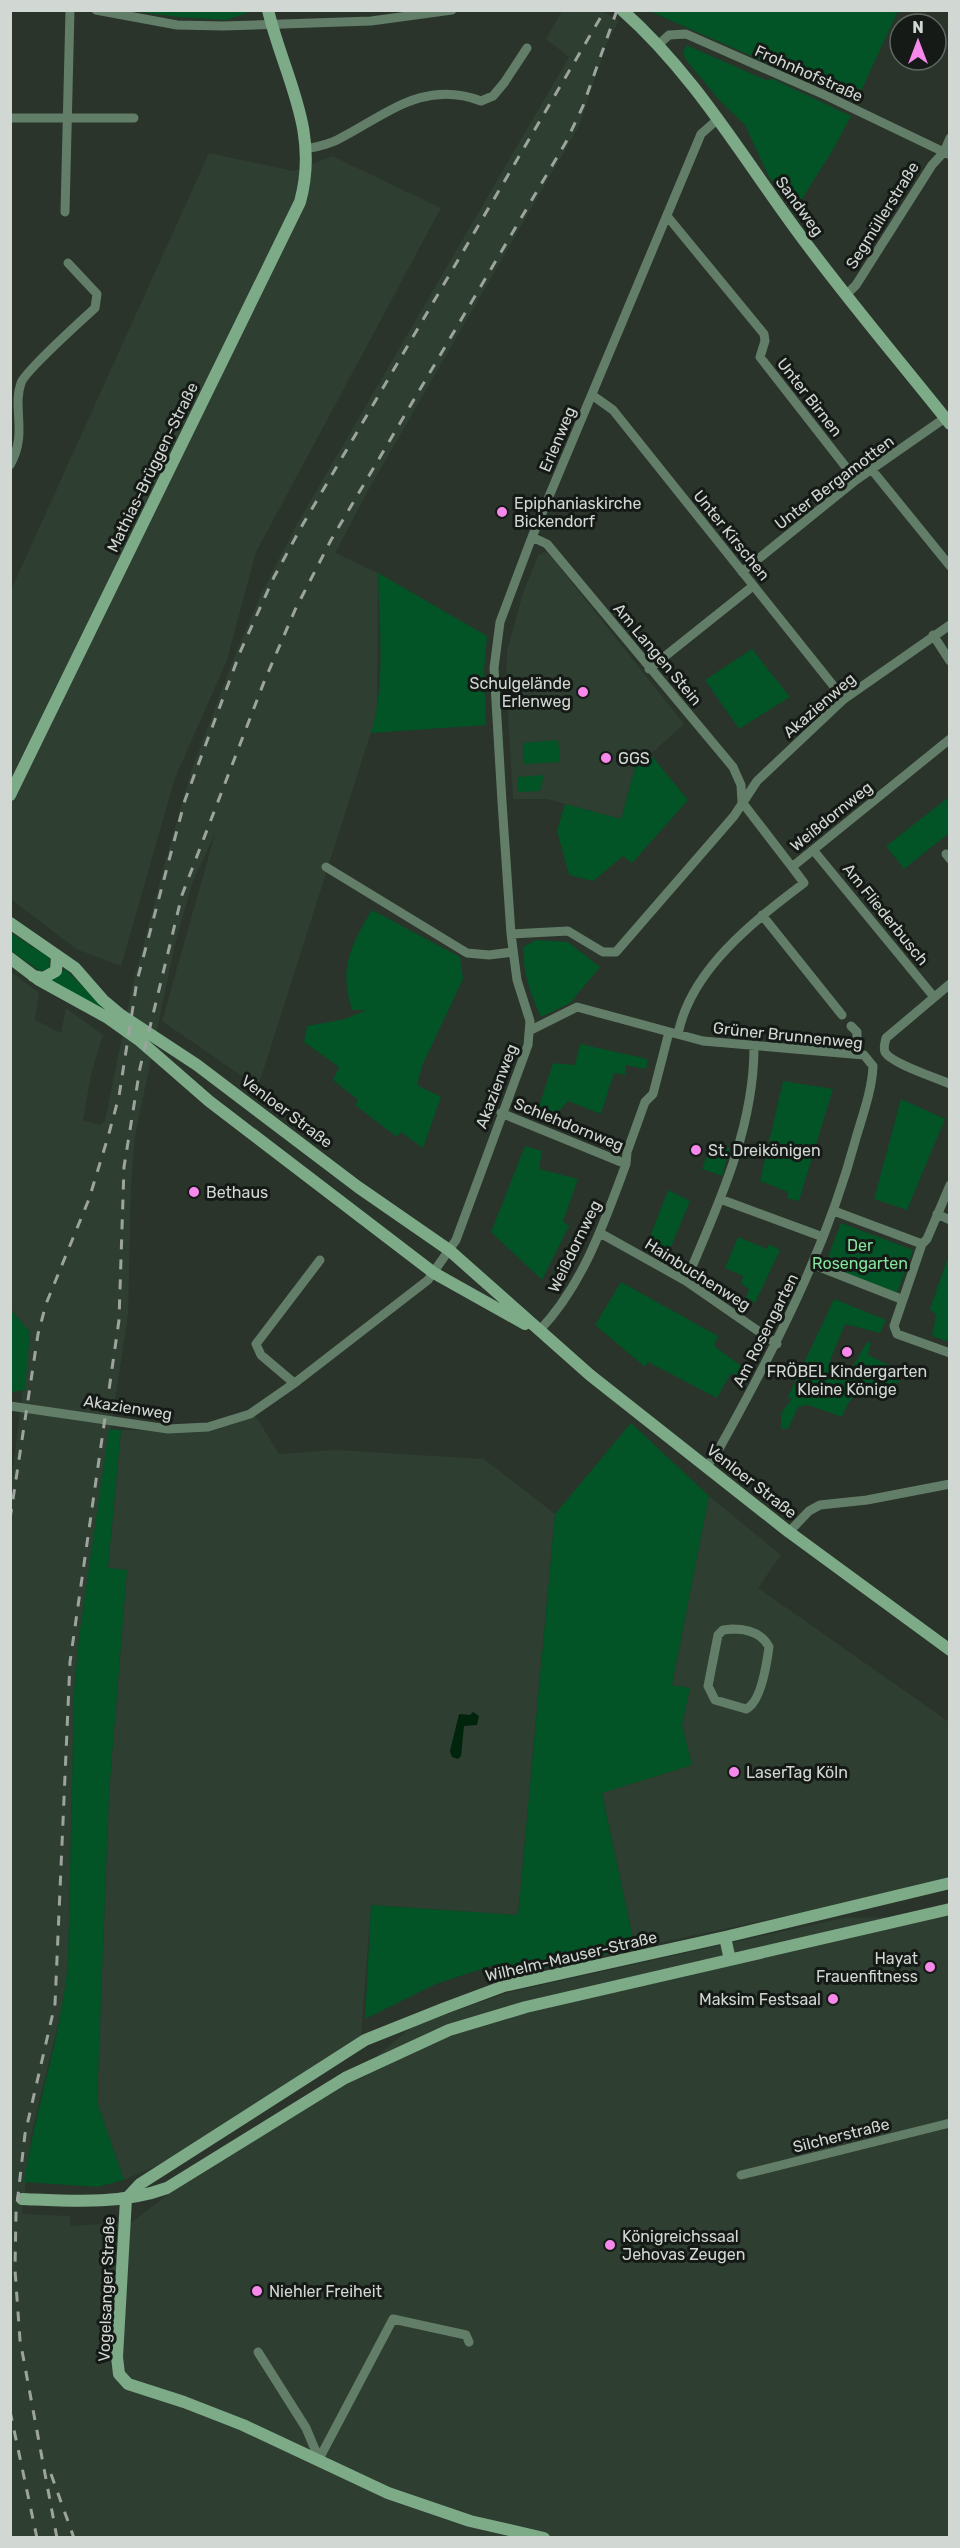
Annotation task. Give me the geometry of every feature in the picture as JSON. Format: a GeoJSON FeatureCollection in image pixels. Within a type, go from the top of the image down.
{"type":"FeatureCollection","features":[{"type":"Feature","properties":{"kind":"street"},"geometry":{"type":"LineString","coordinates":[[65,212],[70,10]]}},
{"type":"Feature","properties":{"kind":"street"},"geometry":{"type":"LineString","coordinates":[[96,10],[177,25],[270,17],[371,21],[453,10]]}},
{"type":"Feature","properties":{"kind":"street","name":"Sandweg"},"geometry":{"type":"LineString","coordinates":[[622,10],[657,46],[718,119],[789,221],[947,421]]}},
{"type":"Feature","properties":{"kind":"street","name":"Mathias-Brüggen-Straße"},"geometry":{"type":"LineString","coordinates":[[10,795],[295,214],[303,189],[306,149],[297,96],[270,17]]}},
{"type":"Feature","properties":{"kind":"street","name":"Frohnhofstraße"},"geometry":{"type":"LineString","coordinates":[[657,46],[669,35],[686,34],[827,96],[947,153]]}},
{"type":"Feature","properties":{"kind":"street"},"geometry":{"type":"LineString","coordinates":[[306,149],[334,142],[400,105],[422,96],[444,93],[463,95],[481,101],[493,96],[527,48]]}},
{"type":"Feature","properties":{"kind":"street"},"geometry":{"type":"LineString","coordinates":[[10,118],[134,118]]}},
{"type":"Feature","properties":{"kind":"street","name":"Erlenweg"},"geometry":{"type":"LineString","coordinates":[[511,934],[494,668],[500,622],[532,537],[701,134],[718,119]]}},
{"type":"Feature","properties":{"kind":"street","name":"Segmüllerstraße"},"geometry":{"type":"LineString","coordinates":[[846,295],[855,285],[932,165],[947,153],[950,138]]}},
{"type":"Feature","properties":{"kind":"street","name":"Unter Birnen"},"geometry":{"type":"LineString","coordinates":[[668,216],[764,334],[765,341],[760,357],[856,480]]}},
{"type":"Feature","properties":{"kind":"street"},"geometry":{"type":"LineString","coordinates":[[10,465],[18,447],[21,425],[20,384],[25,374],[95,308],[98,300],[97,294],[68,263]]}},
{"type":"Feature","properties":{"kind":"street"},"geometry":{"type":"LineString","coordinates":[[10,377],[20,384]]}},
{"type":"Feature","properties":{"kind":"street","name":"Unter Kirschen"},"geometry":{"type":"LineString","coordinates":[[592,395],[613,410],[844,699]]}},
{"type":"Feature","properties":{"kind":"street","name":"Unter Bergamotten"},"geometry":{"type":"LineString","coordinates":[[742,572],[856,480],[947,421]]}},
{"type":"Feature","properties":{"kind":"street"},"geometry":{"type":"LineString","coordinates":[[872,470],[950,566]]}},
{"type":"Feature","properties":{"kind":"street","name":"Am Langen Stein"},"geometry":{"type":"LineString","coordinates":[[532,537],[548,544],[649,669],[733,767],[741,785],[742,802]]}},
{"type":"Feature","properties":{"kind":"street"},"geometry":{"type":"LineString","coordinates":[[649,669],[753,586]]}},
{"type":"Feature","properties":{"kind":"street","name":"Akazienweg"},"geometry":{"type":"LineString","coordinates":[[10,1406],[168,1429],[190,1430],[228,1423],[250,1414],[294,1383],[434,1273],[456,1240],[528,1045],[531,1030],[511,934],[568,931],[603,952],[616,952],[734,816],[757,781],[844,699],[950,625]]}},
{"type":"Feature","properties":{"kind":"street"},"geometry":{"type":"LineString","coordinates":[[933,635],[950,662]]}},
{"type":"Feature","properties":{"kind":"street","name":"Weißdornweg"},"geometry":{"type":"LineString","coordinates":[[539,1331],[557,1314],[600,1233],[626,1164],[627,1152],[645,1102],[653,1094],[673,1033],[691,996],[732,945],[762,915],[804,883],[792,867],[950,740]]}},
{"type":"Feature","properties":{"kind":"street"},"geometry":{"type":"LineString","coordinates":[[742,802],[792,867]]}},
{"type":"Feature","properties":{"kind":"street","name":"Am Fliederbusch"},"geometry":{"type":"LineString","coordinates":[[814,851],[934,997]]}},
{"type":"Feature","properties":{"kind":"street"},"geometry":{"type":"LineString","coordinates":[[326,867],[467,953],[489,955],[513,952]]}},
{"type":"Feature","properties":{"kind":"street"},"geometry":{"type":"LineString","coordinates":[[762,915],[842,1015]]}},
{"type":"Feature","properties":{"kind":"street","name":"Venloer Straße"},"geometry":{"type":"LineString","coordinates":[[10,923],[75,969],[103,1000],[121,1015],[197,1065],[368,1193],[449,1250],[539,1331],[706,1467],[789,1532],[950,1650]]}},
{"type":"Feature","properties":{"kind":"street"},"geometry":{"type":"LineString","coordinates":[[32,976],[43,978],[56,971],[57,956]]}},
{"type":"Feature","properties":{"kind":"street","name":"Venloer Straße"},"geometry":{"type":"LineString","coordinates":[[10,958],[32,976],[108,1018],[139,1040],[209,1101],[434,1273],[539,1331]]}},
{"type":"Feature","properties":{"kind":"street"},"geometry":{"type":"LineString","coordinates":[[934,997],[950,984]]}},
{"type":"Feature","properties":{"kind":"street","name":"Grüner Brunnenweg"},"geometry":{"type":"LineString","coordinates":[[934,997],[886,1038],[885,1053],[897,1062],[950,1084]]}},
{"type":"Feature","properties":{"kind":"street","name":"Grüner Brunnenweg"},"geometry":{"type":"LineString","coordinates":[[531,1030],[578,1007],[673,1033],[754,1047],[857,1054],[871,1061]]}},
{"type":"Feature","properties":{"kind":"street"},"geometry":{"type":"LineString","coordinates":[[851,1026],[857,1032],[857,1054]]}},
{"type":"Feature","properties":{"kind":"street"},"geometry":{"type":"LineString","coordinates":[[686,1281],[720,1199],[743,1129],[754,1047]]}},
{"type":"Feature","properties":{"kind":"street","name":"Am Rosengarten"},"geometry":{"type":"LineString","coordinates":[[706,1467],[715,1456],[777,1344],[814,1265],[834,1211],[873,1077],[871,1061]]}},
{"type":"Feature","properties":{"kind":"street","name":"Schlehdornweg"},"geometry":{"type":"LineString","coordinates":[[501,1113],[626,1164]]}},
{"type":"Feature","properties":{"kind":"street"},"geometry":{"type":"LineString","coordinates":[[950,1185],[927,1239],[922,1244],[901,1299],[894,1330],[950,1353]]}},
{"type":"Feature","properties":{"kind":"street"},"geometry":{"type":"LineString","coordinates":[[720,1199],[824,1238]]}},
{"type":"Feature","properties":{"kind":"street"},"geometry":{"type":"LineString","coordinates":[[834,1211],[922,1244]]}},
{"type":"Feature","properties":{"kind":"street"},"geometry":{"type":"LineString","coordinates":[[937,1214],[950,1220]]}},
{"type":"Feature","properties":{"kind":"street","name":"Hainbuchenweg"},"geometry":{"type":"LineString","coordinates":[[600,1233],[686,1281],[777,1344]]}},
{"type":"Feature","properties":{"kind":"street"},"geometry":{"type":"LineString","coordinates":[[294,1383],[261,1355],[256,1344],[320,1260]]}},
{"type":"Feature","properties":{"kind":"street"},"geometry":{"type":"LineString","coordinates":[[814,1265],[901,1299]]}},
{"type":"Feature","properties":{"kind":"street"},"geometry":{"type":"LineString","coordinates":[[789,1532],[808,1511],[820,1506],[950,1484]]}},
{"type":"Feature","properties":{"kind":"street"},"geometry":{"type":"LineString","coordinates":[[746,1629],[762,1639],[769,1647],[757,1697],[753,1705],[746,1709],[715,1701],[708,1686],[720,1631],[746,1629]]}},
{"type":"Feature","properties":{"kind":"street","name":"Wilhelm-Mauser-Straße"},"geometry":{"type":"LineString","coordinates":[[126,2199],[140,2184],[365,2040],[504,1986],[950,1883]]}},
{"type":"Feature","properties":{"kind":"street"},"geometry":{"type":"LineString","coordinates":[[126,2199],[167,2188],[367,2066],[449,2030],[526,2007],[950,1909]]}},
{"type":"Feature","properties":{"kind":"street"},"geometry":{"type":"LineString","coordinates":[[724,1937],[730,1960]]}},
{"type":"Feature","properties":{"kind":"street"},"geometry":{"type":"LineString","coordinates":[[269,2100],[280,2118]]}},
{"type":"Feature","properties":{"kind":"street","name":"Silcherstraße"},"geometry":{"type":"LineString","coordinates":[[741,2175],[950,2123]]}},
{"type":"Feature","properties":{"kind":"street","name":"Vogelsanger Straße"},"geometry":{"type":"LineString","coordinates":[[22,2199],[84,2201],[126,2199],[117,2338],[118,2366],[123,2380],[128,2384],[218,2415],[319,2459],[388,2493],[423,2506],[470,2521],[544,2538]]}},
{"type":"Feature","properties":{"kind":"street"},"geometry":{"type":"LineString","coordinates":[[319,2459],[393,2319],[466,2335],[469,2342]]}},
{"type":"Feature","properties":{"kind":"street"},"geometry":{"type":"LineString","coordinates":[[258,2352],[306,2428],[319,2459]]}},
{"type":"Feature","properties":{"kind":"shaded area"},"geometry":{"type":"Polygon","coordinates":[[[562,11],[602,11],[619,21],[607,43],[579,126],[370,487],[335,553],[378,573],[377,713],[258,1087],[162,1021],[215,834],[193,881],[175,944],[135,1136],[131,1187],[128,1315],[79,1637],[74,1692],[68,1963],[65,1995],[31,2136],[22,2214],[70,2216],[71,2226],[132,2222],[189,2179],[349,2079],[413,2026],[506,1993],[843,1918],[949,1916],[949,2537],[11,2537],[10,1491],[30,1333],[11,1309],[10,971],[39,993],[35,1020],[61,1033],[66,1008],[103,1035],[91,1074],[83,1120],[99,1125],[105,1121],[133,983],[191,772],[235,655],[262,592],[297,524],[569,57],[546,39],[562,11]]]}},
{"type":"Feature","properties":{"kind":"shaded area"},"geometry":{"type":"Polygon","coordinates":[[[209,153],[294,171],[332,156],[441,208],[256,552],[227,660],[175,778],[121,966],[76,949],[11,899],[11,590],[209,153]]]}},
{"type":"Feature","properties":{"kind":"shaded area","name":"Schulgelände Erlenweg"},"geometry":{"type":"Polygon","coordinates":[[[544,552],[550,555],[684,724],[635,768],[621,819],[547,799],[513,799],[506,680],[507,651],[523,593],[538,556],[544,552]]]}},
{"type":"Feature","properties":{"kind":"shaded area"},"geometry":{"type":"Polygon","coordinates":[[[255,1415],[279,1454],[335,1450],[484,1459],[555,1514],[518,1915],[371,1905],[361,2037],[172,2159],[124,2180],[97,2102],[109,1794],[127,1570],[108,1569],[121,1430],[200,1432],[231,1425],[255,1415]]]}},
{"type":"Feature","properties":{"kind":"shaded area"},"geometry":{"type":"Polygon","coordinates":[[[709,1496],[781,1555],[758,1588],[949,1722],[949,1881],[635,1948],[602,1792],[692,1765],[682,1725],[690,1688],[672,1685],[709,1496]]]}},
{"type":"Feature","properties":{"kind":"shaded area"},"geometry":{"type":"Polygon","coordinates":[[[473,1712],[479,1716],[477,1725],[464,1726],[461,1756],[458,1759],[452,1757],[450,1751],[459,1714],[470,1715],[473,1712]]]}},
{"type":"Feature","properties":{"kind":"green space"},"geometry":{"type":"Polygon","coordinates":[[[253,10],[226,20],[131,11],[253,10]]]}},
{"type":"Feature","properties":{"kind":"green space"},"geometry":{"type":"Polygon","coordinates":[[[649,11],[898,11],[888,12],[888,33],[856,102],[649,11]]]}},
{"type":"Feature","properties":{"kind":"green space"},"geometry":{"type":"Polygon","coordinates":[[[686,45],[766,80],[773,79],[851,116],[795,210],[769,177],[745,125],[720,101],[686,60],[683,53],[686,45]]]}},
{"type":"Feature","properties":{"kind":"green space"},"geometry":{"type":"Polygon","coordinates":[[[378,573],[487,636],[484,671],[486,725],[371,733],[376,714],[380,674],[378,573]]]}},
{"type":"Feature","properties":{"kind":"green space"},"geometry":{"type":"Polygon","coordinates":[[[752,649],[790,697],[739,729],[705,680],[752,649]]]}},
{"type":"Feature","properties":{"kind":"green space"},"geometry":{"type":"Polygon","coordinates":[[[558,740],[560,762],[524,764],[523,743],[558,740]]]}},
{"type":"Feature","properties":{"kind":"green space"},"geometry":{"type":"Polygon","coordinates":[[[651,755],[688,800],[632,863],[623,856],[593,881],[569,875],[557,831],[565,804],[621,819],[635,768],[651,755]]]}},
{"type":"Feature","properties":{"kind":"green space"},"geometry":{"type":"Polygon","coordinates":[[[544,775],[540,791],[518,792],[517,777],[544,775]]]}},
{"type":"Feature","properties":{"kind":"green space"},"geometry":{"type":"Polygon","coordinates":[[[949,797],[949,833],[904,869],[886,846],[949,797]]]}},
{"type":"Feature","properties":{"kind":"green space"},"geometry":{"type":"Polygon","coordinates":[[[372,910],[460,957],[463,979],[422,1066],[417,1085],[441,1097],[423,1148],[401,1132],[397,1137],[355,1105],[358,1100],[333,1080],[339,1067],[304,1042],[307,1026],[345,1019],[366,1010],[352,1010],[348,995],[347,969],[353,946],[372,910]]]}},
{"type":"Feature","properties":{"kind":"green space"},"geometry":{"type":"Polygon","coordinates":[[[11,933],[50,958],[49,969],[40,971],[11,951],[11,933]]]}},
{"type":"Feature","properties":{"kind":"green space"},"geometry":{"type":"Polygon","coordinates":[[[536,940],[568,942],[600,967],[570,1003],[541,1017],[528,983],[523,956],[523,947],[536,940]]]}},
{"type":"Feature","properties":{"kind":"green space"},"geometry":{"type":"Polygon","coordinates":[[[65,969],[108,1011],[50,982],[65,969]]]}},
{"type":"Feature","properties":{"kind":"green space"},"geometry":{"type":"Polygon","coordinates":[[[580,1044],[648,1059],[646,1069],[626,1065],[625,1075],[614,1073],[601,1114],[568,1101],[557,1114],[539,1107],[553,1063],[575,1065],[580,1044]]]}},
{"type":"Feature","properties":{"kind":"green space"},"geometry":{"type":"Polygon","coordinates":[[[783,1081],[833,1089],[799,1201],[787,1198],[788,1192],[760,1181],[783,1081]]]}},
{"type":"Feature","properties":{"kind":"green space"},"geometry":{"type":"Polygon","coordinates":[[[901,1099],[945,1119],[907,1210],[874,1199],[901,1099]]]}},
{"type":"Feature","properties":{"kind":"green space"},"geometry":{"type":"Polygon","coordinates":[[[712,1141],[726,1144],[725,1147],[730,1148],[722,1176],[702,1169],[712,1141]]]}},
{"type":"Feature","properties":{"kind":"green space"},"geometry":{"type":"Polygon","coordinates":[[[525,1146],[542,1151],[539,1169],[578,1179],[563,1221],[569,1226],[542,1280],[491,1232],[525,1146]]]}},
{"type":"Feature","properties":{"kind":"green space"},"geometry":{"type":"Polygon","coordinates":[[[668,1190],[690,1201],[671,1247],[646,1247],[668,1190]]]}},
{"type":"Feature","properties":{"kind":"green space","name":"Der Rosengarten"},"geometry":{"type":"Polygon","coordinates":[[[841,1223],[913,1250],[897,1293],[825,1265],[841,1223]]]}},
{"type":"Feature","properties":{"kind":"green space"},"geometry":{"type":"Polygon","coordinates":[[[738,1237],[767,1249],[769,1244],[780,1250],[755,1303],[746,1298],[749,1289],[741,1284],[743,1276],[725,1268],[738,1237]]]}},
{"type":"Feature","properties":{"kind":"green space"},"geometry":{"type":"Polygon","coordinates":[[[949,1254],[949,1342],[932,1336],[936,1315],[930,1309],[949,1254]]]}},
{"type":"Feature","properties":{"kind":"green space"},"geometry":{"type":"Polygon","coordinates":[[[621,1282],[718,1336],[714,1346],[747,1370],[742,1378],[731,1373],[717,1398],[648,1362],[645,1367],[595,1325],[621,1282]]]}},
{"type":"Feature","properties":{"kind":"green space"},"geometry":{"type":"Polygon","coordinates":[[[834,1299],[886,1320],[880,1333],[845,1324],[830,1361],[832,1367],[842,1373],[845,1368],[850,1371],[867,1342],[871,1343],[868,1355],[899,1370],[900,1382],[859,1393],[847,1406],[842,1417],[808,1405],[798,1407],[788,1429],[781,1429],[781,1413],[793,1397],[787,1399],[834,1299]]]}},
{"type":"Feature","properties":{"kind":"green space"},"geometry":{"type":"Polygon","coordinates":[[[10,1309],[30,1332],[25,1390],[11,1392],[10,1309]]]}},
{"type":"Feature","properties":{"kind":"green space"},"geometry":{"type":"Polygon","coordinates":[[[631,1423],[709,1496],[672,1685],[690,1688],[682,1725],[692,1765],[602,1793],[635,1948],[517,1974],[497,1964],[436,1984],[365,2019],[371,1905],[518,1915],[555,1514],[631,1423]]]}},
{"type":"Feature","properties":{"kind":"green space"},"geometry":{"type":"Polygon","coordinates":[[[109,1429],[121,1430],[108,1568],[127,1570],[109,1794],[97,2102],[124,2180],[97,2187],[24,2182],[65,1991],[68,1963],[74,1692],[79,1637],[109,1429]]]}},
{"type":"Feature","properties":{"kind":"railway"},"geometry":{"type":"LineString","coordinates":[[10,1519],[38,1334],[46,1304],[89,1199],[108,1137],[119,1096],[137,981],[185,800],[241,650],[274,577],[303,524],[605,10]]}},
{"type":"Feature","properties":{"kind":"railway"},"geometry":{"type":"LineString","coordinates":[[57,2538],[20,2340],[15,2270],[16,2213],[25,2134],[55,2004],[70,1662],[119,1320],[124,1167],[140,1068],[182,895],[264,682],[295,610],[331,540],[566,142],[583,106],[617,10]]}},
{"type":"Feature","properties":{"kind":"railway"},"geometry":{"type":"LineString","coordinates":[[10,2411],[37,2538]]}},
{"type":"Feature","properties":{"kind":"railway"},"geometry":{"type":"LineString","coordinates":[[51,2474],[74,2538]]}},
{"type":"Feature","properties":{"kind":"place","name":"Epiphaniaskirche Bickendorf"},"geometry":{"type":"Point","coordinates":[502,512]}},
{"type":"Feature","properties":{"kind":"place","name":"Schulgelände Erlenweg"},"geometry":{"type":"Point","coordinates":[583,692]}},
{"type":"Feature","properties":{"kind":"place","name":"GGS"},"geometry":{"type":"Point","coordinates":[606,758]}},
{"type":"Feature","properties":{"kind":"place","name":"St. Dreikönigen"},"geometry":{"type":"Point","coordinates":[696,1150]}},
{"type":"Feature","properties":{"kind":"place","name":"Bethaus"},"geometry":{"type":"Point","coordinates":[194,1192]}},
{"type":"Feature","properties":{"kind":"place","name":"FRÖBEL Kindergarten Kleine Könige"},"geometry":{"type":"Point","coordinates":[847,1352]}},
{"type":"Feature","properties":{"kind":"place","name":"LaserTag Köln"},"geometry":{"type":"Point","coordinates":[734,1772]}},
{"type":"Feature","properties":{"kind":"place","name":"Hayat Frauenfitness"},"geometry":{"type":"Point","coordinates":[930,1967]}},
{"type":"Feature","properties":{"kind":"place","name":"Maksim Festsaal"},"geometry":{"type":"Point","coordinates":[833,1999]}},
{"type":"Feature","properties":{"kind":"place","name":"Königreichssaal Jehovas Zeugen"},"geometry":{"type":"Point","coordinates":[610,2245]}},
{"type":"Feature","properties":{"kind":"place","name":"Niehler Freiheit"},"geometry":{"type":"Point","coordinates":[257,2291]}}]}
